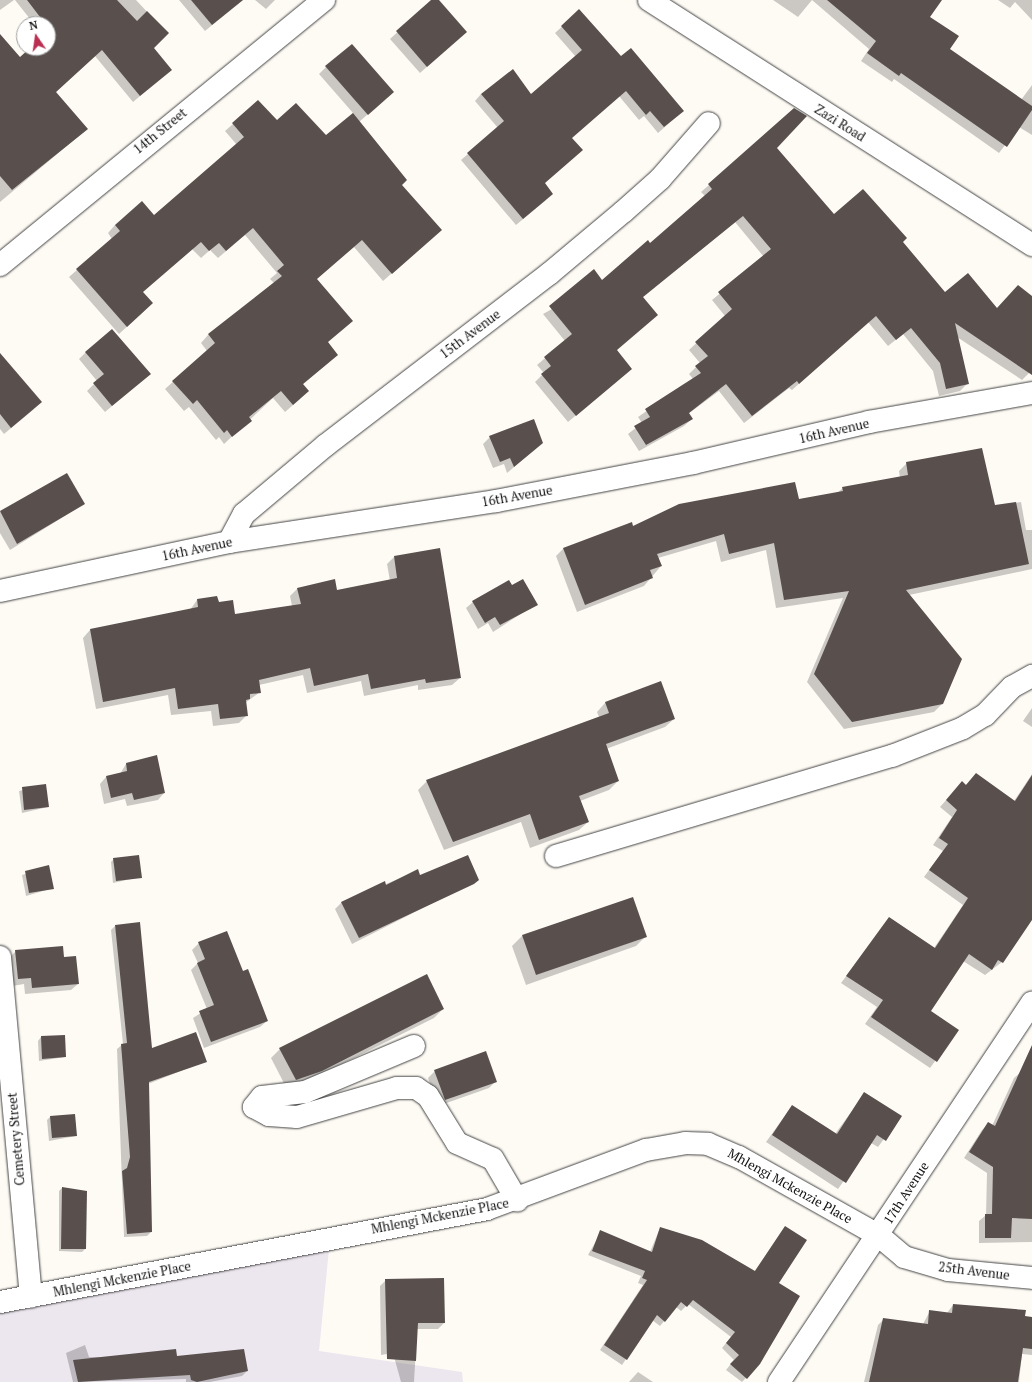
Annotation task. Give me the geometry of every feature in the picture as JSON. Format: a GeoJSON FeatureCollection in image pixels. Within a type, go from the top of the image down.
{"type":"FeatureCollection","features":[{"type":"Feature","properties":{"kind":"street","name":"14th Street"},"geometry":{"type":"LineString","coordinates":[[0,265],[324,0]]}},
{"type":"Feature","properties":{"kind":"street","name":"Zazi Road"},"geometry":{"type":"LineString","coordinates":[[649,0],[1032,245]]}},
{"type":"Feature","properties":{"kind":"street","name":"15th Avenue"},"geometry":{"type":"LineString","coordinates":[[229,542],[244,514],[326,445],[617,217],[660,179],[709,123]]}},
{"type":"Feature","properties":{"kind":"street","name":"16th Avenue"},"geometry":{"type":"LineString","coordinates":[[0,591],[229,542],[496,501],[693,463],[869,422],[1032,393]]}},
{"type":"Feature","properties":{"kind":"street"},"geometry":{"type":"LineString","coordinates":[[556,856],[892,756],[963,728],[984,715],[1012,686],[1032,676]]}},
{"type":"Feature","properties":{"kind":"street","name":"Cemetery Street"},"geometry":{"type":"LineString","coordinates":[[0,957],[31,1297]]}},
{"type":"Feature","properties":{"kind":"street","name":"17th Avenue"},"geometry":{"type":"LineString","coordinates":[[779,1382],[1032,1003]]}},
{"type":"Feature","properties":{"kind":"street"},"geometry":{"type":"LineString","coordinates":[[414,1046],[300,1094],[262,1097],[254,1107],[269,1115],[298,1117],[397,1088],[416,1088],[428,1096],[456,1143],[493,1159],[517,1200]]}},
{"type":"Feature","properties":{"kind":"street","name":"Mhlengi Mckenzie Place"},"geometry":{"type":"LineString","coordinates":[[0,1302],[517,1200],[646,1150],[708,1144],[739,1157],[878,1235]]}},
{"type":"Feature","properties":{"kind":"street","name":"25th Avenue"},"geometry":{"type":"LineString","coordinates":[[878,1235],[904,1257],[948,1270],[1032,1278]]}},
{"type":"Feature","properties":{"kind":"shaded area"},"geometry":{"type":"Polygon","coordinates":[[[330,1239],[319,1351],[462,1372],[463,1382],[0,1382],[0,1304],[330,1239]]]}},
{"type":"Feature","properties":{"kind":"building"},"geometry":{"type":"Polygon","coordinates":[[[27,0],[117,0],[137,21],[147,11],[169,33],[154,48],[172,70],[140,96],[102,50],[56,92],[88,129],[12,190],[0,176],[0,34],[16,52],[16,56],[56,56],[56,16],[39,16],[27,0]]]}},
{"type":"Feature","properties":{"kind":"building"},"geometry":{"type":"Polygon","coordinates":[[[191,0],[243,0],[212,25],[191,0]]]}},
{"type":"Feature","properties":{"kind":"building"},"geometry":{"type":"Polygon","coordinates":[[[431,0],[439,0],[467,32],[427,67],[396,31],[431,0]]]}},
{"type":"Feature","properties":{"kind":"building"},"geometry":{"type":"Polygon","coordinates":[[[827,0],[942,0],[930,17],[959,36],[950,49],[1032,106],[1032,110],[1007,147],[901,73],[899,76],[867,53],[876,41],[827,0]]]}},
{"type":"Feature","properties":{"kind":"building"},"geometry":{"type":"Polygon","coordinates":[[[579,9],[621,56],[631,48],[684,111],[664,127],[650,111],[646,115],[626,91],[572,138],[583,150],[545,183],[553,194],[523,219],[467,153],[504,121],[481,94],[513,69],[531,94],[582,50],[561,26],[579,9]]]}},
{"type":"Feature","properties":{"kind":"building"},"geometry":{"type":"Polygon","coordinates":[[[352,44],[394,92],[368,115],[325,66],[352,44]]]}},
{"type":"Feature","properties":{"kind":"building"},"geometry":{"type":"Polygon","coordinates":[[[258,100],[277,120],[296,103],[326,135],[353,113],[407,180],[402,185],[442,230],[392,274],[362,240],[317,279],[353,321],[328,342],[338,355],[303,384],[309,391],[293,405],[281,391],[249,417],[252,421],[232,437],[227,430],[224,433],[197,400],[193,404],[172,381],[215,343],[208,334],[282,276],[277,271],[284,265],[253,228],[226,251],[219,243],[209,251],[201,242],[143,292],[153,303],[127,327],[76,269],[120,231],[115,225],[142,201],[154,215],[244,137],[232,123],[258,100]]]}},
{"type":"Feature","properties":{"kind":"building"},"geometry":{"type":"Polygon","coordinates":[[[794,108],[807,116],[777,148],[834,214],[863,189],[907,238],[903,242],[945,292],[968,273],[997,308],[1018,285],[1032,296],[1032,375],[955,323],[969,384],[946,389],[940,363],[911,328],[896,340],[876,316],[799,384],[797,381],[752,416],[726,384],[689,413],[693,419],[646,445],[634,426],[650,417],[645,409],[701,373],[695,366],[708,356],[695,342],[732,309],[718,292],[771,249],[743,216],[643,297],[658,315],[617,350],[632,369],[576,416],[541,374],[551,366],[544,357],[572,334],[549,306],[594,269],[602,280],[648,240],[650,243],[712,189],[708,184],[794,108]]]}},
{"type":"Feature","properties":{"kind":"building"},"geometry":{"type":"Polygon","coordinates":[[[112,329],[151,374],[112,406],[93,383],[104,374],[85,352],[112,329]]]}},
{"type":"Feature","properties":{"kind":"building"},"geometry":{"type":"Polygon","coordinates":[[[0,353],[42,402],[11,428],[0,414],[0,353]]]}},
{"type":"Feature","properties":{"kind":"building"},"geometry":{"type":"Polygon","coordinates":[[[534,419],[543,443],[514,467],[510,458],[500,462],[489,436],[534,419]]]}},
{"type":"Feature","properties":{"kind":"building"},"geometry":{"type":"Polygon","coordinates":[[[982,448],[995,505],[1016,502],[1029,564],[906,590],[962,659],[943,704],[852,722],[814,674],[849,591],[784,600],[774,543],[729,554],[724,534],[657,554],[662,566],[650,570],[653,578],[585,605],[563,548],[632,522],[633,526],[679,504],[795,482],[799,499],[843,491],[842,487],[908,475],[906,462],[982,448]]]}},
{"type":"Feature","properties":{"kind":"building"},"geometry":{"type":"Polygon","coordinates":[[[67,473],[85,504],[17,544],[0,511],[67,473]]]}},
{"type":"Feature","properties":{"kind":"building"},"geometry":{"type":"Polygon","coordinates":[[[440,548],[461,678],[426,683],[425,679],[371,689],[368,674],[314,686],[310,668],[259,680],[261,693],[250,694],[250,699],[246,700],[248,716],[220,719],[218,704],[178,709],[175,688],[103,702],[90,629],[198,607],[197,599],[217,596],[219,602],[233,600],[235,614],[301,604],[297,588],[335,579],[337,590],[397,578],[394,556],[440,548]]]}},
{"type":"Feature","properties":{"kind":"building"},"geometry":{"type":"Polygon","coordinates":[[[523,579],[538,605],[500,625],[495,617],[485,623],[472,601],[509,580],[512,585],[523,579]]]}},
{"type":"Feature","properties":{"kind":"building"},"geometry":{"type":"Polygon","coordinates":[[[661,681],[675,719],[606,744],[619,781],[579,796],[589,822],[539,840],[530,814],[453,842],[426,780],[609,713],[605,702],[661,681]]]}},
{"type":"Feature","properties":{"kind":"building"},"geometry":{"type":"Polygon","coordinates":[[[157,755],[165,793],[134,800],[132,793],[111,798],[106,776],[127,771],[126,763],[157,755]]]}},
{"type":"Feature","properties":{"kind":"building"},"geometry":{"type":"Polygon","coordinates":[[[976,773],[1015,801],[1032,775],[1032,920],[1003,963],[998,960],[992,970],[969,954],[931,1011],[959,1030],[937,1062],[871,1017],[883,1000],[846,976],[889,917],[935,948],[968,898],[929,870],[948,844],[939,838],[957,810],[946,800],[962,781],[966,785],[976,773]]]}},
{"type":"Feature","properties":{"kind":"building"},"geometry":{"type":"Polygon","coordinates":[[[46,784],[49,807],[24,810],[22,787],[46,784]]]}},
{"type":"Feature","properties":{"kind":"building"},"geometry":{"type":"Polygon","coordinates":[[[139,855],[142,878],[116,881],[113,858],[139,855]]]}},
{"type":"Feature","properties":{"kind":"building"},"geometry":{"type":"Polygon","coordinates":[[[468,855],[479,880],[474,884],[359,938],[341,902],[385,881],[386,885],[418,869],[420,875],[468,855]]]}},
{"type":"Feature","properties":{"kind":"building"},"geometry":{"type":"Polygon","coordinates":[[[49,865],[54,889],[29,893],[25,871],[49,865]]]}},
{"type":"Feature","properties":{"kind":"building"},"geometry":{"type":"Polygon","coordinates":[[[633,897],[647,937],[536,975],[522,935],[633,897]]]}},
{"type":"Feature","properties":{"kind":"building"},"geometry":{"type":"Polygon","coordinates":[[[140,922],[152,1048],[196,1032],[207,1062],[149,1082],[152,1232],[127,1234],[122,1171],[127,1168],[130,1157],[121,1044],[127,1043],[115,925],[140,922]]]}},
{"type":"Feature","properties":{"kind":"building"},"geometry":{"type":"Polygon","coordinates":[[[227,931],[243,971],[248,969],[268,1021],[211,1042],[199,1011],[214,1005],[197,963],[205,959],[198,942],[227,931]]]}},
{"type":"Feature","properties":{"kind":"building"},"geometry":{"type":"Polygon","coordinates":[[[63,946],[64,957],[76,956],[79,984],[32,988],[31,978],[18,979],[15,950],[63,946]]]}},
{"type":"Feature","properties":{"kind":"building"},"geometry":{"type":"Polygon","coordinates":[[[427,974],[444,1009],[322,1071],[296,1080],[279,1048],[427,974]]]}},
{"type":"Feature","properties":{"kind":"building"},"geometry":{"type":"Polygon","coordinates":[[[65,1035],[66,1057],[42,1059],[41,1036],[65,1035]]]}},
{"type":"Feature","properties":{"kind":"building"},"geometry":{"type":"Polygon","coordinates":[[[1032,1045],[1032,1219],[1012,1218],[1011,1238],[985,1238],[985,1214],[992,1214],[993,1167],[969,1152],[988,1122],[995,1126],[1032,1045]]]}},
{"type":"Feature","properties":{"kind":"building"},"geometry":{"type":"Polygon","coordinates":[[[486,1051],[497,1082],[445,1100],[434,1070],[486,1051]]]}},
{"type":"Feature","properties":{"kind":"building"},"geometry":{"type":"Polygon","coordinates":[[[864,1092],[902,1116],[886,1141],[877,1135],[846,1183],[772,1135],[792,1105],[837,1134],[864,1092]]]}},
{"type":"Feature","properties":{"kind":"building"},"geometry":{"type":"Polygon","coordinates":[[[75,1114],[77,1136],[52,1138],[50,1116],[75,1114]]]}},
{"type":"Feature","properties":{"kind":"building"},"geometry":{"type":"Polygon","coordinates":[[[62,1187],[87,1191],[86,1249],[61,1249],[62,1187]]]}},
{"type":"Feature","properties":{"kind":"building"},"geometry":{"type":"Polygon","coordinates":[[[785,1226],[807,1240],[779,1283],[800,1296],[760,1364],[747,1379],[730,1364],[739,1355],[726,1343],[735,1332],[693,1300],[687,1307],[681,1302],[665,1322],[657,1315],[627,1360],[604,1345],[647,1280],[642,1278],[645,1271],[592,1251],[600,1230],[652,1252],[660,1227],[702,1240],[755,1271],[785,1226]]]}},
{"type":"Feature","properties":{"kind":"building"},"geometry":{"type":"Polygon","coordinates":[[[444,1278],[445,1323],[418,1323],[416,1361],[387,1359],[385,1279],[444,1278]]]}},
{"type":"Feature","properties":{"kind":"building"},"geometry":{"type":"Polygon","coordinates":[[[953,1304],[1026,1310],[1025,1316],[1032,1317],[1032,1349],[1023,1348],[1018,1382],[869,1382],[883,1318],[928,1324],[929,1310],[952,1313],[953,1304]]]}},
{"type":"Feature","properties":{"kind":"building"},"geometry":{"type":"Polygon","coordinates":[[[176,1349],[177,1356],[244,1349],[248,1371],[197,1382],[191,1380],[190,1375],[78,1382],[73,1360],[176,1349]]]}}]}
